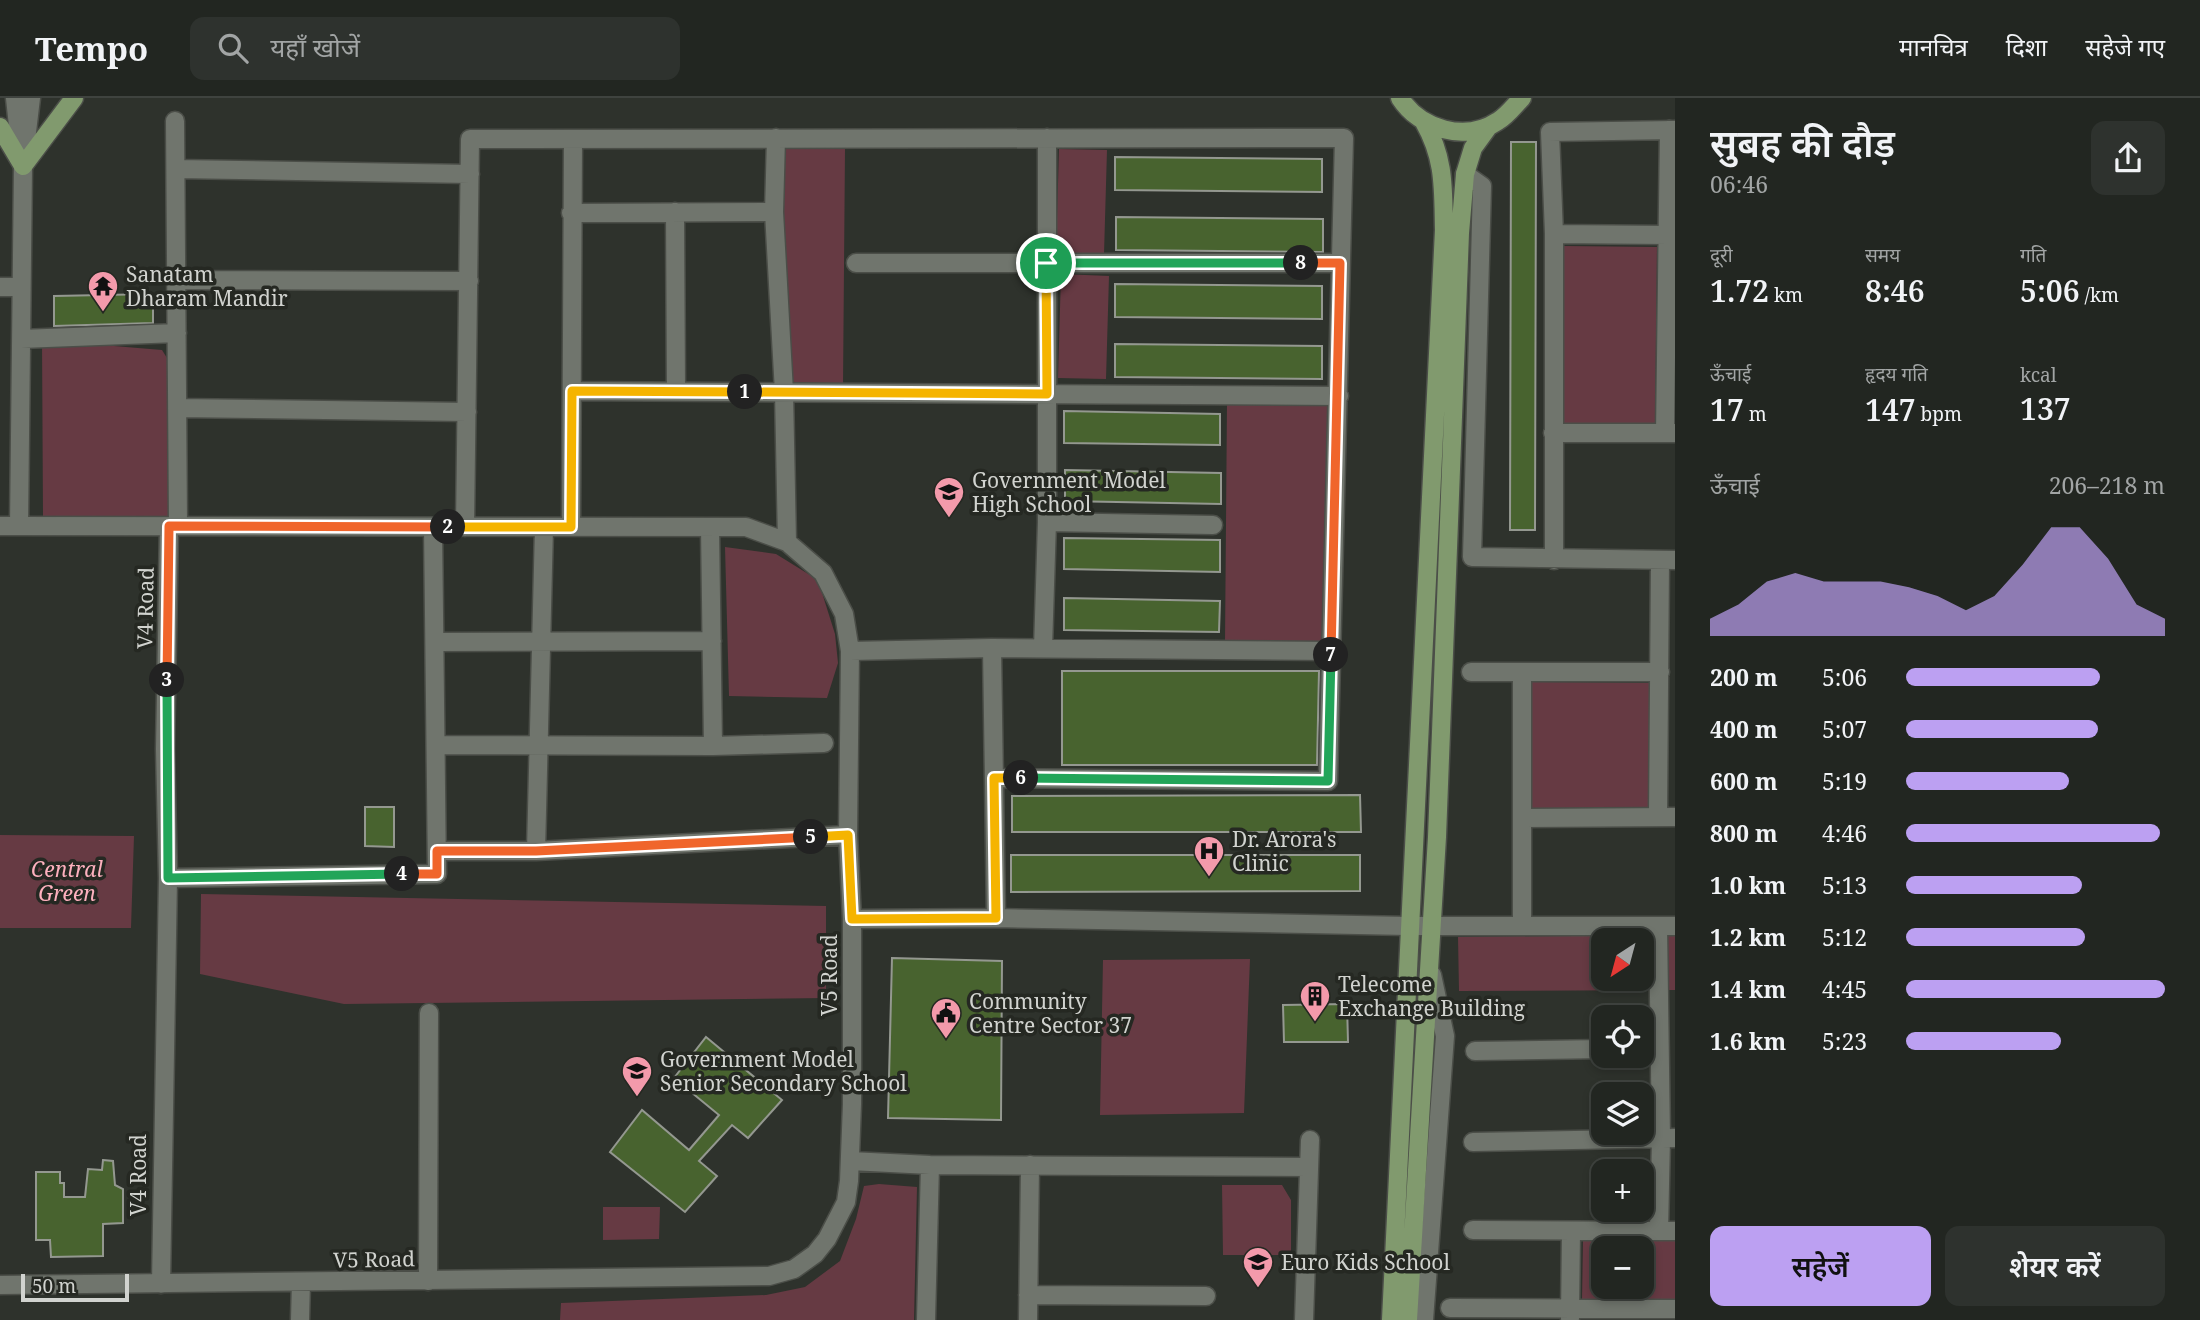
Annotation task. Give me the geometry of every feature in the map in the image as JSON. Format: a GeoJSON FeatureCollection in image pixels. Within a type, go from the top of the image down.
{"type":"FeatureCollection","features":[{"type":"Feature","properties":{"kind":"main road"},"geometry":{"type":"LineString","coordinates":[[0,127],[23,166],[74,98]]}},
{"type":"Feature","properties":{"kind":"main road"},"geometry":{"type":"LineString","coordinates":[[1391,1320],[1408,926],[1444,230],[1443,174],[1436,144],[1424,122],[1400,98]]}},
{"type":"Feature","properties":{"kind":"main road"},"geometry":{"type":"LineString","coordinates":[[1424,122],[1452,131],[1472,131],[1499,121],[1522,98]]}},
{"type":"Feature","properties":{"kind":"main road"},"geometry":{"type":"LineString","coordinates":[[1408,1320],[1431,926],[1465,174],[1473,148],[1489,126]]}},
{"type":"Feature","properties":{"kind":"street"},"geometry":{"type":"LineString","coordinates":[[15,98],[23,166]]}},
{"type":"Feature","properties":{"kind":"street"},"geometry":{"type":"LineString","coordinates":[[19,526],[23,166],[31,98]]}},
{"type":"Feature","properties":{"kind":"street","name":"V4 Road"},"geometry":{"type":"LineString","coordinates":[[161,1284],[168,878],[165,749],[177,408],[175,121]]}},
{"type":"Feature","properties":{"kind":"street"},"geometry":{"type":"LineString","coordinates":[[1553,433],[1670,433],[1668,235],[1672,130],[1550,132],[1554,234],[1553,433],[1554,560]]}},
{"type":"Feature","properties":{"kind":"street"},"geometry":{"type":"LineString","coordinates":[[776,138],[774,212],[785,392],[787,542]]}},
{"type":"Feature","properties":{"kind":"street"},"geometry":{"type":"LineString","coordinates":[[1043,648],[1047,522],[1047,138]]}},
{"type":"Feature","properties":{"kind":"street"},"geometry":{"type":"LineString","coordinates":[[465,527],[470,139],[1344,138],[1328,781],[994,778]]}},
{"type":"Feature","properties":{"kind":"street"},"geometry":{"type":"LineString","coordinates":[[571,527],[573,139]]}},
{"type":"Feature","properties":{"kind":"street"},"geometry":{"type":"LineString","coordinates":[[176,169],[470,174]]}},
{"type":"Feature","properties":{"kind":"street"},"geometry":{"type":"LineString","coordinates":[[1465,174],[1482,186],[1472,556],[1554,560],[1667,560],[1660,672],[1667,817],[1522,818]]}},
{"type":"Feature","properties":{"kind":"street"},"geometry":{"type":"LineString","coordinates":[[675,212],[676,392]]}},
{"type":"Feature","properties":{"kind":"street"},"geometry":{"type":"LineString","coordinates":[[571,213],[774,212]]}},
{"type":"Feature","properties":{"kind":"street"},"geometry":{"type":"LineString","coordinates":[[1554,234],[1668,235]]}},
{"type":"Feature","properties":{"kind":"street"},"geometry":{"type":"LineString","coordinates":[[856,263],[1340,263]]}},
{"type":"Feature","properties":{"kind":"street"},"geometry":{"type":"LineString","coordinates":[[177,280],[469,281]]}},
{"type":"Feature","properties":{"kind":"street"},"geometry":{"type":"LineString","coordinates":[[0,287],[21,287]]}},
{"type":"Feature","properties":{"kind":"street"},"geometry":{"type":"LineString","coordinates":[[21,339],[177,333]]}},
{"type":"Feature","properties":{"kind":"street"},"geometry":{"type":"LineString","coordinates":[[572,391],[1339,396]]}},
{"type":"Feature","properties":{"kind":"street"},"geometry":{"type":"LineString","coordinates":[[177,408],[467,412]]}},
{"type":"Feature","properties":{"kind":"street"},"geometry":{"type":"LineString","coordinates":[[1047,522],[1213,525]]}},
{"type":"Feature","properties":{"kind":"street"},"geometry":{"type":"LineString","coordinates":[[0,526],[746,527],[787,542],[823,573],[844,614],[850,651],[848,835],[852,919]]}},
{"type":"Feature","properties":{"kind":"street"},"geometry":{"type":"LineString","coordinates":[[168,878],[437,874],[433,527]]}},
{"type":"Feature","properties":{"kind":"street"},"geometry":{"type":"LineString","coordinates":[[536,851],[544,527]]}},
{"type":"Feature","properties":{"kind":"street"},"geometry":{"type":"LineString","coordinates":[[710,527],[713,746]]}},
{"type":"Feature","properties":{"kind":"street"},"geometry":{"type":"LineString","coordinates":[[435,642],[712,642]]}},
{"type":"Feature","properties":{"kind":"street"},"geometry":{"type":"LineString","coordinates":[[992,648],[996,918]]}},
{"type":"Feature","properties":{"kind":"street"},"geometry":{"type":"LineString","coordinates":[[850,651],[1043,648],[1332,651]]}},
{"type":"Feature","properties":{"kind":"street"},"geometry":{"type":"LineString","coordinates":[[1471,672],[1660,672]]}},
{"type":"Feature","properties":{"kind":"street"},"geometry":{"type":"LineString","coordinates":[[1522,672],[1522,926]]}},
{"type":"Feature","properties":{"kind":"street"},"geometry":{"type":"LineString","coordinates":[[437,745],[713,746],[824,743]]}},
{"type":"Feature","properties":{"kind":"street"},"geometry":{"type":"LineString","coordinates":[[437,851],[536,851],[848,835]]}},
{"type":"Feature","properties":{"kind":"street","name":"V5 Road"},"geometry":{"type":"LineString","coordinates":[[0,1285],[769,1276],[794,1269],[815,1254],[827,1238],[846,1202],[850,1161],[852,919],[996,918],[1408,926],[1666,926]]}},
{"type":"Feature","properties":{"kind":"street"},"geometry":{"type":"LineString","coordinates":[[1654,1018],[1666,926]]}},
{"type":"Feature","properties":{"kind":"street"},"geometry":{"type":"LineString","coordinates":[[1424,1320],[1445,1036],[1429,962]]}},
{"type":"Feature","properties":{"kind":"street"},"geometry":{"type":"LineString","coordinates":[[428,1281],[429,1013]]}},
{"type":"Feature","properties":{"kind":"street"},"geometry":{"type":"LineString","coordinates":[[1475,1051],[1591,1049]]}},
{"type":"Feature","properties":{"kind":"street"},"geometry":{"type":"LineString","coordinates":[[1473,1230],[1667,1231],[1668,1138],[1654,1068]]}},
{"type":"Feature","properties":{"kind":"street"},"geometry":{"type":"LineString","coordinates":[[1473,1142],[1668,1138]]}},
{"type":"Feature","properties":{"kind":"street"},"geometry":{"type":"LineString","coordinates":[[1304,1320],[1310,1140]]}},
{"type":"Feature","properties":{"kind":"street"},"geometry":{"type":"LineString","coordinates":[[850,1161],[930,1165],[1309,1167]]}},
{"type":"Feature","properties":{"kind":"street"},"geometry":{"type":"LineString","coordinates":[[926,1320],[930,1165]]}},
{"type":"Feature","properties":{"kind":"street"},"geometry":{"type":"LineString","coordinates":[[1028,1320],[1030,1165]]}},
{"type":"Feature","properties":{"kind":"street"},"geometry":{"type":"LineString","coordinates":[[1570,1314],[1571,1231]]}},
{"type":"Feature","properties":{"kind":"street"},"geometry":{"type":"LineString","coordinates":[[300,1320],[301,1282]]}},
{"type":"Feature","properties":{"kind":"street"},"geometry":{"type":"LineString","coordinates":[[1028,1295],[1206,1296]]}},
{"type":"Feature","properties":{"kind":"street"},"geometry":{"type":"LineString","coordinates":[[1450,1308],[1570,1314],[1675,1309]]}},
{"type":"Feature","properties":{"kind":"green space"},"geometry":{"type":"Polygon","coordinates":[[[783,148],[845,149],[843,387],[781,386],[783,148]]]}},
{"type":"Feature","properties":{"kind":"green space"},"geometry":{"type":"Polygon","coordinates":[[[1059,149],[1107,150],[1104,254],[1056,253],[1059,149]]]}},
{"type":"Feature","properties":{"kind":"green space"},"geometry":{"type":"Polygon","coordinates":[[[1564,246],[1657,247],[1655,427],[1563,426],[1564,246]]]}},
{"type":"Feature","properties":{"kind":"green space"},"geometry":{"type":"Polygon","coordinates":[[[1061,274],[1109,276],[1106,379],[1058,378],[1061,274]]]}},
{"type":"Feature","properties":{"kind":"green space"},"geometry":{"type":"Polygon","coordinates":[[[42,340],[162,350],[167,358],[168,372],[171,518],[43,516],[42,340]]]}},
{"type":"Feature","properties":{"kind":"green space"},"geometry":{"type":"Polygon","coordinates":[[[1227,402],[1335,402],[1326,645],[1225,643],[1227,402]]]}},
{"type":"Feature","properties":{"kind":"green space"},"geometry":{"type":"Polygon","coordinates":[[[725,547],[776,554],[818,580],[835,634],[838,663],[827,698],[729,696],[725,547]]]}},
{"type":"Feature","properties":{"kind":"green space"},"geometry":{"type":"Polygon","coordinates":[[[1531,682],[1649,683],[1649,810],[1531,809],[1531,682]]]}},
{"type":"Feature","properties":{"kind":"green space","name":"Central Green"},"geometry":{"type":"Polygon","coordinates":[[[0,835],[134,836],[131,928],[0,928],[0,835]]]}},
{"type":"Feature","properties":{"kind":"green space"},"geometry":{"type":"Polygon","coordinates":[[[201,894],[826,906],[826,998],[344,1004],[200,974],[201,894]]]}},
{"type":"Feature","properties":{"kind":"green space"},"geometry":{"type":"Polygon","coordinates":[[[1654,935],[1675,935],[1675,990],[1654,990],[1654,935]]]}},
{"type":"Feature","properties":{"kind":"green space"},"geometry":{"type":"Polygon","coordinates":[[[1591,936],[1591,990],[1459,991],[1458,937],[1591,936]]]}},
{"type":"Feature","properties":{"kind":"green space"},"geometry":{"type":"Polygon","coordinates":[[[1250,959],[1244,1113],[1100,1115],[1103,960],[1250,959]]]}},
{"type":"Feature","properties":{"kind":"green space"},"geometry":{"type":"Polygon","coordinates":[[[879,1184],[917,1187],[914,1320],[560,1320],[561,1303],[766,1295],[805,1287],[840,1261],[856,1219],[864,1186],[879,1184]]]}},
{"type":"Feature","properties":{"kind":"green space"},"geometry":{"type":"Polygon","coordinates":[[[1222,1185],[1282,1185],[1291,1200],[1291,1255],[1223,1255],[1222,1185]]]}},
{"type":"Feature","properties":{"kind":"green space"},"geometry":{"type":"Polygon","coordinates":[[[603,1207],[660,1207],[659,1239],[603,1240],[603,1207]]]}},
{"type":"Feature","properties":{"kind":"green space"},"geometry":{"type":"Polygon","coordinates":[[[1583,1240],[1591,1240],[1591,1299],[1654,1299],[1654,1241],[1675,1241],[1675,1301],[1582,1300],[1583,1240]]]}},
{"type":"Feature","properties":{"kind":"building"},"geometry":{"type":"Polygon","coordinates":[[[1511,142],[1536,142],[1535,530],[1510,530],[1511,142]]]}},
{"type":"Feature","properties":{"kind":"building"},"geometry":{"type":"Polygon","coordinates":[[[1115,157],[1322,159],[1322,192],[1115,190],[1115,157]]]}},
{"type":"Feature","properties":{"kind":"building"},"geometry":{"type":"Polygon","coordinates":[[[1116,217],[1323,219],[1323,252],[1116,250],[1116,217]]]}},
{"type":"Feature","properties":{"kind":"building"},"geometry":{"type":"Polygon","coordinates":[[[1115,284],[1322,286],[1322,319],[1115,317],[1115,284]]]}},
{"type":"Feature","properties":{"kind":"building","name":"Sanatam Dharam Mandir"},"geometry":{"type":"Polygon","coordinates":[[[153,294],[153,323],[54,326],[54,296],[153,294]]]}},
{"type":"Feature","properties":{"kind":"building"},"geometry":{"type":"Polygon","coordinates":[[[1115,344],[1322,346],[1322,379],[1115,377],[1115,344]]]}},
{"type":"Feature","properties":{"kind":"building"},"geometry":{"type":"Polygon","coordinates":[[[1064,411],[1220,414],[1220,445],[1064,443],[1064,411]]]}},
{"type":"Feature","properties":{"kind":"building"},"geometry":{"type":"Polygon","coordinates":[[[1065,470],[1221,473],[1221,504],[1065,501],[1065,470]]]}},
{"type":"Feature","properties":{"kind":"building"},"geometry":{"type":"Polygon","coordinates":[[[1064,538],[1220,540],[1220,572],[1064,569],[1064,538]]]}},
{"type":"Feature","properties":{"kind":"building"},"geometry":{"type":"Polygon","coordinates":[[[1064,598],[1220,601],[1219,632],[1064,630],[1064,598]]]}},
{"type":"Feature","properties":{"kind":"building"},"geometry":{"type":"Polygon","coordinates":[[[1062,671],[1319,671],[1317,765],[1062,765],[1062,671]]]}},
{"type":"Feature","properties":{"kind":"building"},"geometry":{"type":"Polygon","coordinates":[[[1360,795],[1361,832],[1012,832],[1012,796],[1360,795]]]}},
{"type":"Feature","properties":{"kind":"building"},"geometry":{"type":"Polygon","coordinates":[[[365,807],[394,807],[394,847],[365,846],[365,807]]]}},
{"type":"Feature","properties":{"kind":"building"},"geometry":{"type":"Polygon","coordinates":[[[1011,855],[1360,855],[1360,891],[1011,892],[1011,855]]]}},
{"type":"Feature","properties":{"kind":"building","name":"Community Centre Sector 37"},"geometry":{"type":"Polygon","coordinates":[[[892,958],[1002,961],[1001,1120],[888,1118],[892,958]]]}},
{"type":"Feature","properties":{"kind":"building","name":"Telecome Exchange Building"},"geometry":{"type":"Polygon","coordinates":[[[1347,1004],[1348,1042],[1284,1042],[1283,1005],[1347,1004]]]}},
{"type":"Feature","properties":{"kind":"building"},"geometry":{"type":"Polygon","coordinates":[[[706,1037],[782,1100],[748,1138],[732,1125],[699,1161],[717,1176],[685,1212],[610,1152],[642,1110],[689,1150],[719,1115],[674,1078],[706,1037]]]}},
{"type":"Feature","properties":{"kind":"building"},"geometry":{"type":"Polygon","coordinates":[[[103,1160],[113,1161],[115,1185],[123,1189],[123,1223],[103,1224],[103,1256],[51,1257],[50,1240],[36,1240],[36,1172],[60,1172],[60,1183],[64,1183],[64,1197],[85,1197],[88,1169],[102,1170],[103,1160]]]}},
{"type":"Feature","properties":{"kind":"place","name":"Sanatam Dharam Mandir"},"geometry":{"type":"Point","coordinates":[103,313]}},
{"type":"Feature","properties":{"kind":"place","name":"Government Model High School"},"geometry":{"type":"Point","coordinates":[949,519]}},
{"type":"Feature","properties":{"kind":"place","name":"Dr. Arora's Clinic"},"geometry":{"type":"Point","coordinates":[1209,878]}},
{"type":"Feature","properties":{"kind":"place","name":"Telecome Exchange Building"},"geometry":{"type":"Point","coordinates":[1315,1023]}},
{"type":"Feature","properties":{"kind":"place","name":"Community Centre Sector 37"},"geometry":{"type":"Point","coordinates":[946,1040]}},
{"type":"Feature","properties":{"kind":"place","name":"Government Model Senior Secondary School"},"geometry":{"type":"Point","coordinates":[637,1098]}},
{"type":"Feature","properties":{"kind":"place","name":"Euro Kids School"},"geometry":{"type":"Point","coordinates":[1258,1289]}},
{"type":"Feature","properties":{"kind":"route"},"geometry":{"type":"LineString","coordinates":[[1046,263],[1340,263],[1328,781],[994,778],[996,918],[852,919],[848,835],[536,851],[437,851],[437,874],[168,878],[165,749],[169,526],[571,527],[572,391],[1047,394],[1046,263]]}}]}
